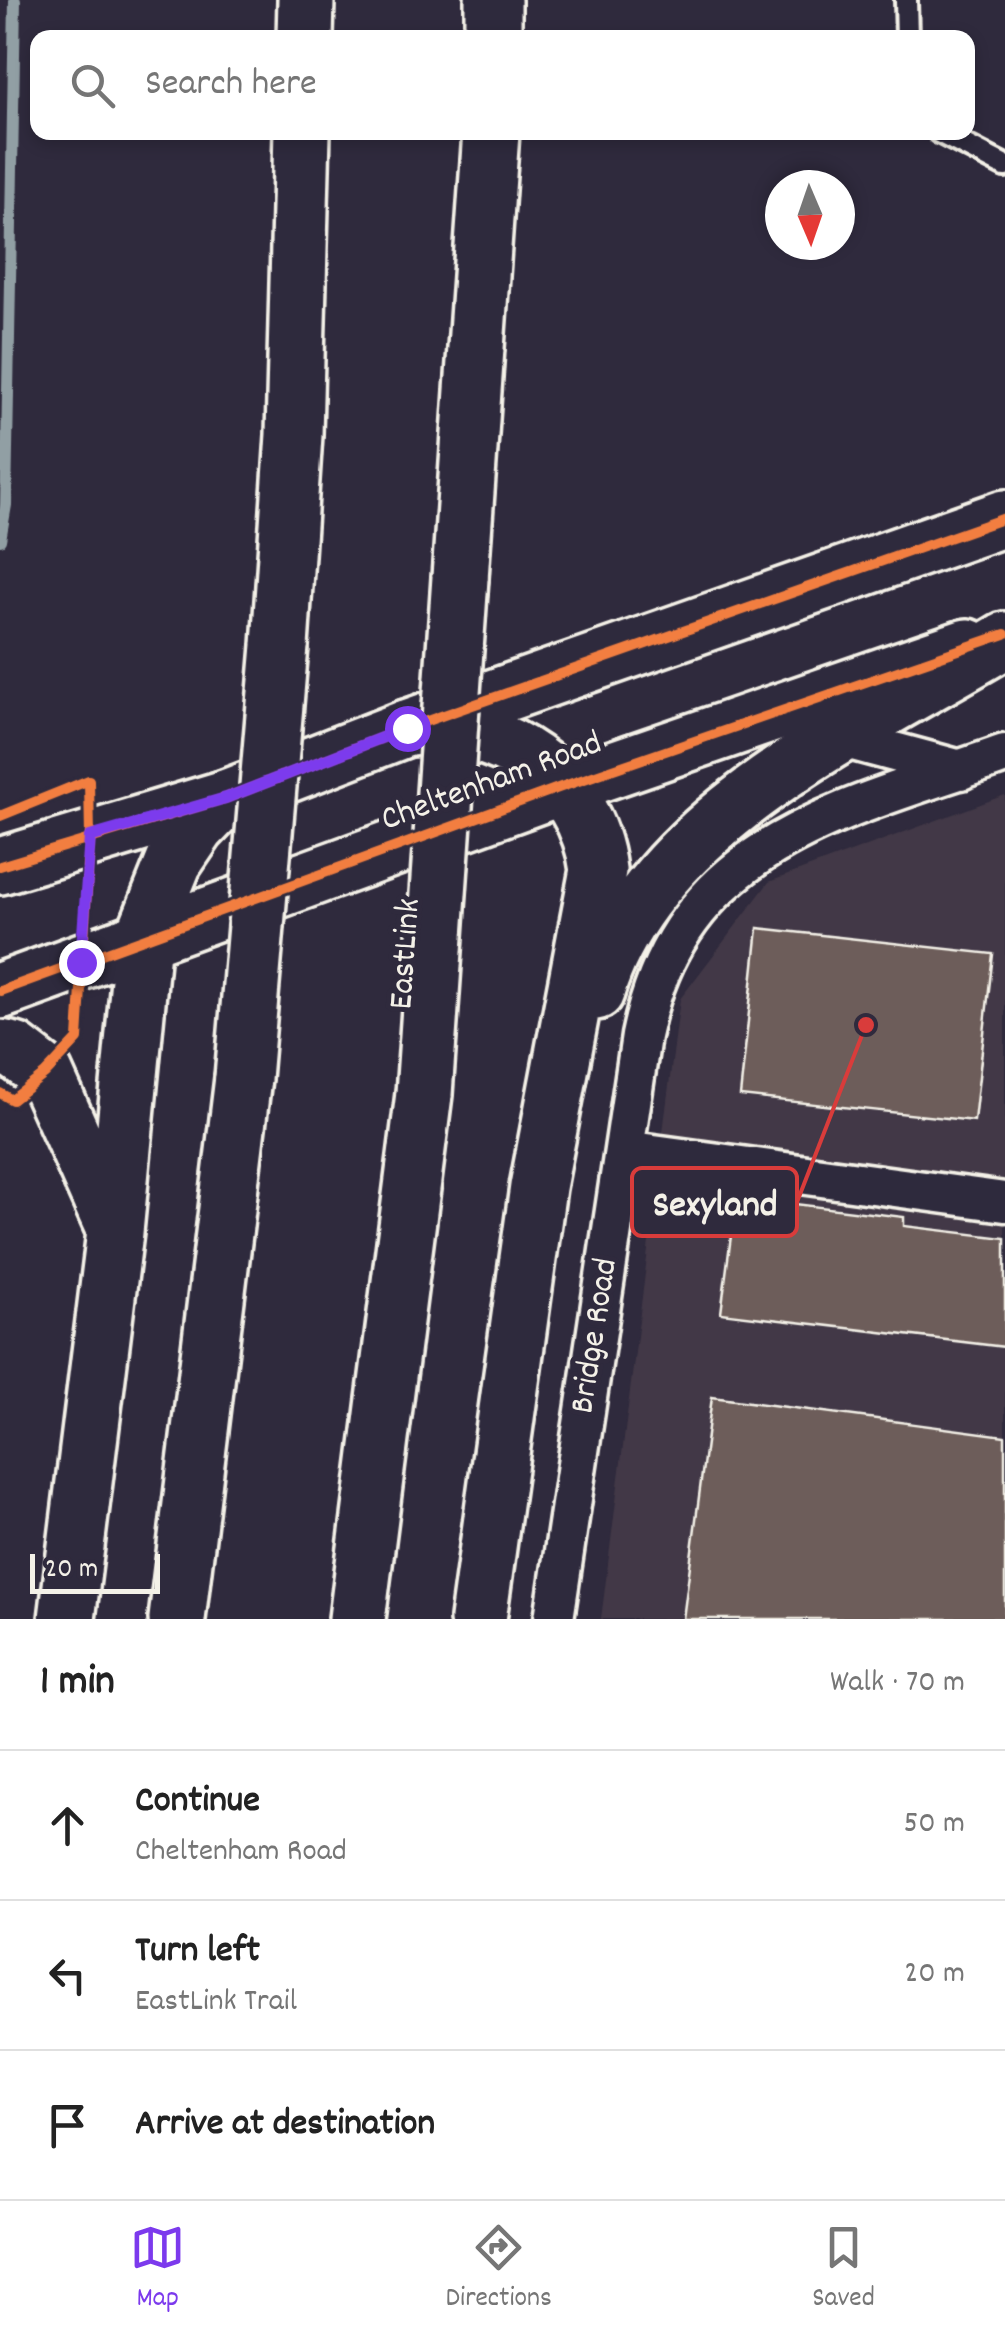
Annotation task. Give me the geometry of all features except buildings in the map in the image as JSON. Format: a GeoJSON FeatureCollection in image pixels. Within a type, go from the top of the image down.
{"type":"FeatureCollection","features":[{"type":"Feature","properties":{"kind":"main road"},"geometry":{"type":"LineString","coordinates":[[305,30],[306,0]]}},
{"type":"Feature","properties":{"kind":"main road"},"geometry":{"type":"LineString","coordinates":[[493,30],[494,0]]}},
{"type":"Feature","properties":{"kind":"main road"},"geometry":{"type":"LineString","coordinates":[[177,1619],[243,1078],[280,646],[294,436],[302,140]]}},
{"type":"Feature","properties":{"kind":"main road","name":"EastLink"},"geometry":{"type":"LineString","coordinates":[[357,1619],[424,1094],[490,140]]}},
{"type":"Feature","properties":{"kind":"main road"},"geometry":{"type":"LineString","coordinates":[[0,866],[226,798],[407,728],[1005,518]]}},
{"type":"Feature","properties":{"kind":"main road"},"geometry":{"type":"LineString","coordinates":[[538,1187],[598,984],[634,912],[669,866],[719,817],[1005,636]]}},
{"type":"Feature","properties":{"kind":"main road","name":"Cheltenham Road"},"geometry":{"type":"LineString","coordinates":[[0,991],[561,787],[1005,636]]}},
{"type":"Feature","properties":{"kind":"main road"},"geometry":{"type":"LineString","coordinates":[[407,728],[457,727],[481,732],[525,754],[579,807],[594,837],[598,870],[538,1187],[478,1619]]}},
{"type":"Feature","properties":{"kind":"main road"},"geometry":{"type":"LineString","coordinates":[[67,1619],[115,1232],[143,939],[174,862],[197,828],[226,798]]}},
{"type":"Feature","properties":{"kind":"main road"},"geometry":{"type":"LineString","coordinates":[[0,1048],[15,1050],[46,1074],[115,1232]]}},
{"type":"Feature","properties":{"kind":"street"},"geometry":{"type":"LineString","coordinates":[[842,738],[960,770],[1005,754]]}},
{"type":"Feature","properties":{"kind":"street","name":"Bridge Road"},"geometry":{"type":"LineString","coordinates":[[554,1619],[647,1007],[674,940],[722,880],[763,849],[809,826],[960,770]]}},
{"type":"Feature","properties":{"kind":"street"},"geometry":{"type":"LineString","coordinates":[[624,1150],[1005,1202]]}},
{"type":"Feature","properties":{"kind":"lane"},"geometry":{"type":"LineString","coordinates":[[906,0],[906,30]]}},
{"type":"Feature","properties":{"kind":"lane"},"geometry":{"type":"LineString","coordinates":[[954,140],[1005,166]]}},
{"type":"Feature","properties":{"kind":"shaded area"},"geometry":{"type":"Polygon","coordinates":[[[1005,795],[1005,1619],[601,1619],[680,999],[769,882],[1005,795]]]}},
{"type":"Feature","properties":{"kind":"waterway"},"geometry":{"type":"LineString","coordinates":[[0,540],[6,505],[15,0]]}},
{"type":"Feature","properties":{"kind":"cycle path"},"geometry":{"type":"LineString","coordinates":[[0,866],[226,798],[407,728],[1005,518]]}},
{"type":"Feature","properties":{"kind":"cycle path"},"geometry":{"type":"LineString","coordinates":[[0,991],[561,787],[1005,634]]}},
{"type":"Feature","properties":{"kind":"cycle path"},"geometry":{"type":"LineString","coordinates":[[0,816],[89,780],[90,837],[78,1039],[45,1074],[12,1100],[0,1093]]}},
{"type":"Feature","properties":{"kind":"place","name":"Sexyland"},"geometry":{"type":"Point","coordinates":[866,1025]}},
{"type":"Feature","properties":{"kind":"route"},"geometry":{"type":"LineString","coordinates":[[81,962],[90,837],[226,798],[407,728]]}}]}
